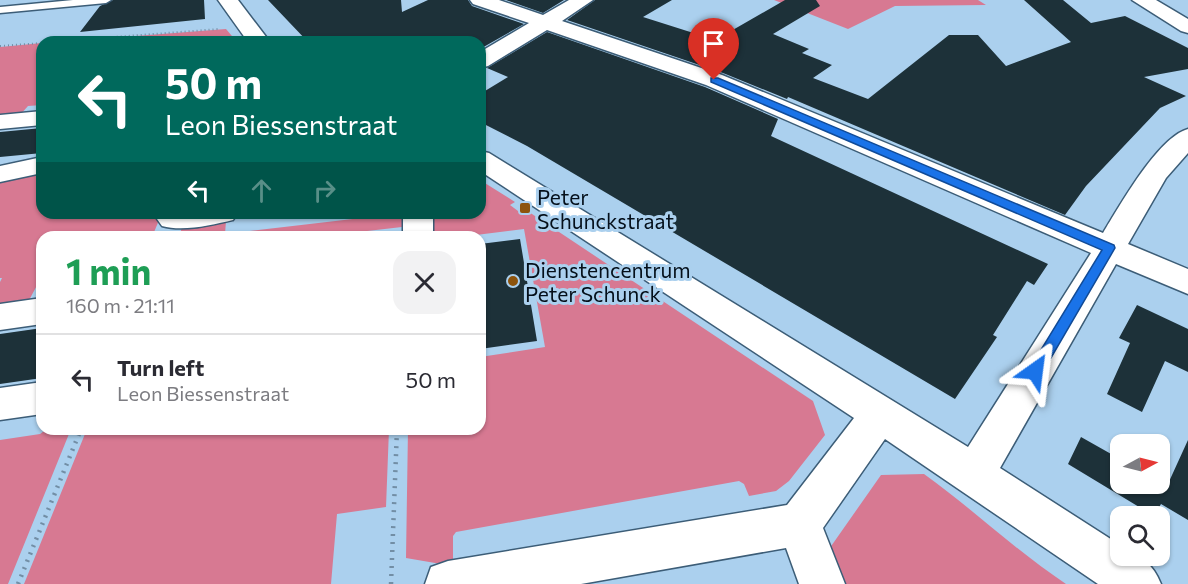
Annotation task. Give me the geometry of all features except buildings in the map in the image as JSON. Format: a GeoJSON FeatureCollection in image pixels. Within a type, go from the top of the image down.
{"type":"FeatureCollection","features":[{"type":"Feature","properties":{"kind":"street"},"geometry":{"type":"LineString","coordinates":[[480,0],[655,58],[765,100],[1188,282]]}},
{"type":"Feature","properties":{"kind":"street"},"geometry":{"type":"LineString","coordinates":[[486,57],[583,0]]}},
{"type":"Feature","properties":{"kind":"street"},"geometry":{"type":"LineString","coordinates":[[1142,0],[1188,27]]}},
{"type":"Feature","properties":{"kind":"street"},"geometry":{"type":"LineString","coordinates":[[228,1],[253,34]]}},
{"type":"Feature","properties":{"kind":"street"},"geometry":{"type":"LineString","coordinates":[[0,122],[36,119]]}},
{"type":"Feature","properties":{"kind":"street"},"geometry":{"type":"LineString","coordinates":[[974,474],[1154,174],[1188,137]]}},
{"type":"Feature","properties":{"kind":"street"},"geometry":{"type":"LineString","coordinates":[[486,163],[974,474],[1138,584]]}},
{"type":"Feature","properties":{"kind":"street"},"geometry":{"type":"LineString","coordinates":[[0,174],[36,166]]}},
{"type":"Feature","properties":{"kind":"street"},"geometry":{"type":"LineString","coordinates":[[170,223],[191,219]]}},
{"type":"Feature","properties":{"kind":"street"},"geometry":{"type":"LineString","coordinates":[[0,317],[36,312]]}},
{"type":"Feature","properties":{"kind":"street"},"geometry":{"type":"LineString","coordinates":[[0,404],[36,399]]}},
{"type":"Feature","properties":{"kind":"street"},"geometry":{"type":"LineString","coordinates":[[448,584],[799,524],[880,415]]}},
{"type":"Feature","properties":{"kind":"street"},"geometry":{"type":"LineString","coordinates":[[799,524],[822,584]]}},
{"type":"Feature","properties":{"kind":"lane"},"geometry":{"type":"LineString","coordinates":[[0,9],[106,0]]}},
{"type":"Feature","properties":{"kind":"path"},"geometry":{"type":"LineString","coordinates":[[202,36],[253,34]]}},
{"type":"Feature","properties":{"kind":"path"},"geometry":{"type":"LineString","coordinates":[[0,46],[36,43]]}},
{"type":"Feature","properties":{"kind":"path"},"geometry":{"type":"LineString","coordinates":[[18,584],[79,435]]}},
{"type":"Feature","properties":{"kind":"path"},"geometry":{"type":"LineString","coordinates":[[391,584],[397,435]]}},
{"type":"Feature","properties":{"kind":"shaded area"},"geometry":{"type":"Polygon","coordinates":[[[774,0],[978,0],[986,5],[895,6],[848,29],[774,0]]]}},
{"type":"Feature","properties":{"kind":"shaded area"},"geometry":{"type":"Polygon","coordinates":[[[226,29],[232,36],[136,36],[226,29]]]}},
{"type":"Feature","properties":{"kind":"shaded area"},"geometry":{"type":"Polygon","coordinates":[[[36,44],[36,105],[28,106],[20,115],[0,118],[0,47],[36,44]]]}},
{"type":"Feature","properties":{"kind":"shaded area"},"geometry":{"type":"Polygon","coordinates":[[[36,172],[36,219],[160,219],[154,231],[36,231],[36,287],[27,304],[0,307],[2,278],[0,278],[0,180],[36,172]]]}},
{"type":"Feature","properties":{"kind":"shaded area"},"geometry":{"type":"Polygon","coordinates":[[[486,184],[515,202],[510,205],[518,211],[523,208],[813,401],[825,435],[789,481],[776,491],[749,496],[744,484],[739,481],[456,532],[453,536],[453,562],[441,564],[406,558],[408,435],[486,435],[486,356],[545,347],[524,229],[486,234],[486,231],[432,231],[431,219],[486,219],[486,184]]]}},
{"type":"Feature","properties":{"kind":"shaded area"},"geometry":{"type":"Polygon","coordinates":[[[353,219],[403,219],[402,227],[367,231],[251,231],[353,219]]]}},
{"type":"Feature","properties":{"kind":"shaded area"},"geometry":{"type":"Polygon","coordinates":[[[226,221],[225,231],[181,231],[182,227],[226,221]]]}},
{"type":"Feature","properties":{"kind":"shaded area"},"geometry":{"type":"Polygon","coordinates":[[[36,435],[69,435],[8,584],[0,584],[0,440],[36,435]]]}},
{"type":"Feature","properties":{"kind":"shaded area"},"geometry":{"type":"Polygon","coordinates":[[[85,435],[389,435],[386,507],[337,514],[331,584],[24,584],[85,435]]]}},
{"type":"Feature","properties":{"kind":"shaded area"},"geometry":{"type":"Polygon","coordinates":[[[924,474],[1066,584],[840,584],[827,552],[881,475],[924,474]]]}},
{"type":"Feature","properties":{"kind":"place","name":"Peter Schunckstraat"},"geometry":{"type":"Point","coordinates":[525,208]}},
{"type":"Feature","properties":{"kind":"place","name":"Dienstencentrum Peter Schunck"},"geometry":{"type":"Point","coordinates":[513,281]}},
{"type":"Feature","properties":{"kind":"route"},"geometry":{"type":"LineString","coordinates":[[714,80],[1109,248],[1035,371]]}}]}
